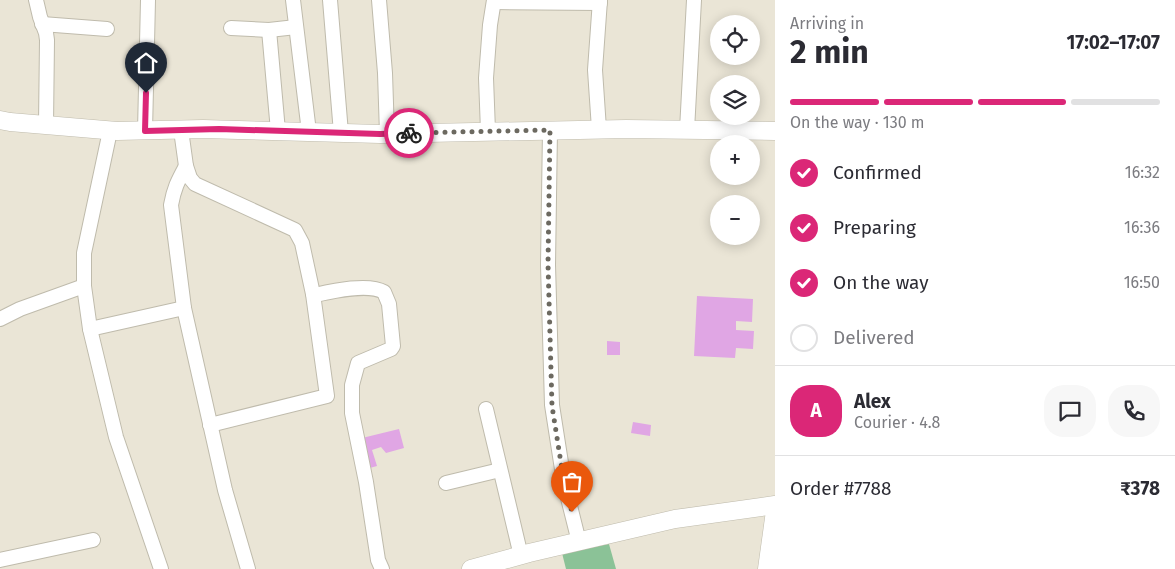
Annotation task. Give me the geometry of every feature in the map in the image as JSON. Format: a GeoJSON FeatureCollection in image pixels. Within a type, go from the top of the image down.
{"type":"FeatureCollection","features":[{"type":"Feature","properties":{"kind":"street"},"geometry":{"type":"LineString","coordinates":[[36,0],[47,40],[46,125]]}},
{"type":"Feature","properties":{"kind":"street"},"geometry":{"type":"LineString","coordinates":[[145,131],[148,0]]}},
{"type":"Feature","properties":{"kind":"street"},"geometry":{"type":"LineString","coordinates":[[293,0],[309,132]]}},
{"type":"Feature","properties":{"kind":"street"},"geometry":{"type":"LineString","coordinates":[[330,0],[340,133]]}},
{"type":"Feature","properties":{"kind":"street"},"geometry":{"type":"LineString","coordinates":[[380,0],[387,134]]}},
{"type":"Feature","properties":{"kind":"street"},"geometry":{"type":"LineString","coordinates":[[687,130],[694,0]]}},
{"type":"Feature","properties":{"kind":"street"},"geometry":{"type":"LineString","coordinates":[[488,132],[486,78],[494,1],[600,2],[595,70],[598,129]]}},
{"type":"Feature","properties":{"kind":"street"},"geometry":{"type":"LineString","coordinates":[[42,24],[107,28]]}},
{"type":"Feature","properties":{"kind":"street"},"geometry":{"type":"LineString","coordinates":[[231,28],[268,30],[296,27]]}},
{"type":"Feature","properties":{"kind":"street"},"geometry":{"type":"LineString","coordinates":[[268,30],[278,131]]}},
{"type":"Feature","properties":{"kind":"street"},"geometry":{"type":"LineString","coordinates":[[0,120],[110,131],[211,129],[387,134],[598,129],[775,131]]}},
{"type":"Feature","properties":{"kind":"street"},"geometry":{"type":"LineString","coordinates":[[181,130],[186,166],[190,178],[196,184],[295,230],[302,243],[312,294],[327,396],[210,426]]}},
{"type":"Feature","properties":{"kind":"street"},"geometry":{"type":"LineString","coordinates":[[550,130],[548,264],[552,406],[564,482],[579,542]]}},
{"type":"Feature","properties":{"kind":"street"},"geometry":{"type":"LineString","coordinates":[[110,131],[84,253],[84,286],[90,328],[116,438],[161,569]]}},
{"type":"Feature","properties":{"kind":"street"},"geometry":{"type":"LineString","coordinates":[[186,166],[176,184],[172,205],[184,308],[225,490],[248,569]]}},
{"type":"Feature","properties":{"kind":"street"},"geometry":{"type":"LineString","coordinates":[[0,319],[20,309],[84,286]]}},
{"type":"Feature","properties":{"kind":"street"},"geometry":{"type":"LineString","coordinates":[[312,294],[344,289],[378,289],[384,292],[389,304],[393,346],[391,349],[358,363],[352,385],[352,413],[366,482],[378,560],[382,569]]}},
{"type":"Feature","properties":{"kind":"street"},"geometry":{"type":"LineString","coordinates":[[90,328],[184,308]]}},
{"type":"Feature","properties":{"kind":"street"},"geometry":{"type":"LineString","coordinates":[[486,409],[521,556]]}},
{"type":"Feature","properties":{"kind":"street"},"geometry":{"type":"LineString","coordinates":[[446,483],[500,470]]}},
{"type":"Feature","properties":{"kind":"street"},"geometry":{"type":"LineString","coordinates":[[471,569],[675,519],[775,505]]}},
{"type":"Feature","properties":{"kind":"street"},"geometry":{"type":"LineString","coordinates":[[767,569],[775,511]]}},
{"type":"Feature","properties":{"kind":"street"},"geometry":{"type":"LineString","coordinates":[[0,560],[94,540]]}},
{"type":"Feature","properties":{"kind":"green space"},"geometry":{"type":"Polygon","coordinates":[[[609,544],[616,569],[566,569],[562,553],[609,544]]]}},
{"type":"Feature","properties":{"kind":"building"},"geometry":{"type":"Polygon","coordinates":[[[697,296],[753,299],[752,322],[736,321],[736,330],[754,331],[753,349],[736,348],[735,358],[694,356],[697,296]]]}},
{"type":"Feature","properties":{"kind":"building"},"geometry":{"type":"Polygon","coordinates":[[[607,341],[620,342],[620,355],[607,355],[607,341]]]}},
{"type":"Feature","properties":{"kind":"building"},"geometry":{"type":"Polygon","coordinates":[[[633,422],[651,425],[650,436],[631,433],[633,422]]]}},
{"type":"Feature","properties":{"kind":"building"},"geometry":{"type":"Polygon","coordinates":[[[399,429],[404,448],[386,453],[381,447],[372,450],[377,466],[366,469],[358,439],[399,429]]]}},
{"type":"Feature","properties":{"kind":"way so far"},"geometry":{"type":"LineString","coordinates":[[409,133],[550,130],[548,264],[552,406],[564,482],[572,512]]}},
{"type":"Feature","properties":{"kind":"route"},"geometry":{"type":"LineString","coordinates":[[146,93],[145,131],[219,129],[380,134],[409,133]]}}]}
